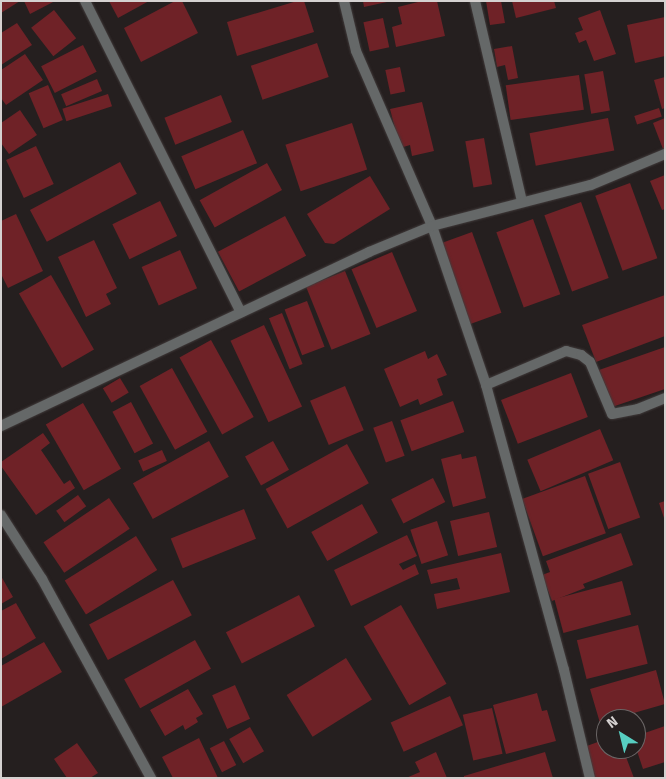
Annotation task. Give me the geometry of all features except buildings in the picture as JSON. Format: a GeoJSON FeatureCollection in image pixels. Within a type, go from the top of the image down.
{"type":"FeatureCollection","features":[{"type":"Feature","properties":{"kind":"street"},"geometry":{"type":"LineString","coordinates":[[85,1],[241,312]]}},
{"type":"Feature","properties":{"kind":"street"},"geometry":{"type":"LineString","coordinates":[[344,1],[356,51],[432,226],[486,385],[561,660],[590,778]]}},
{"type":"Feature","properties":{"kind":"street"},"geometry":{"type":"LineString","coordinates":[[475,1],[522,202]]}},
{"type":"Feature","properties":{"kind":"street"},"geometry":{"type":"LineString","coordinates":[[1,426],[369,252],[432,226],[592,185],[665,154]]}},
{"type":"Feature","properties":{"kind":"street"},"geometry":{"type":"LineString","coordinates":[[486,385],[566,351],[581,355],[590,362],[612,414],[638,409],[665,398]]}},
{"type":"Feature","properties":{"kind":"street"},"geometry":{"type":"LineString","coordinates":[[1,516],[42,578],[151,778]]}}]}
